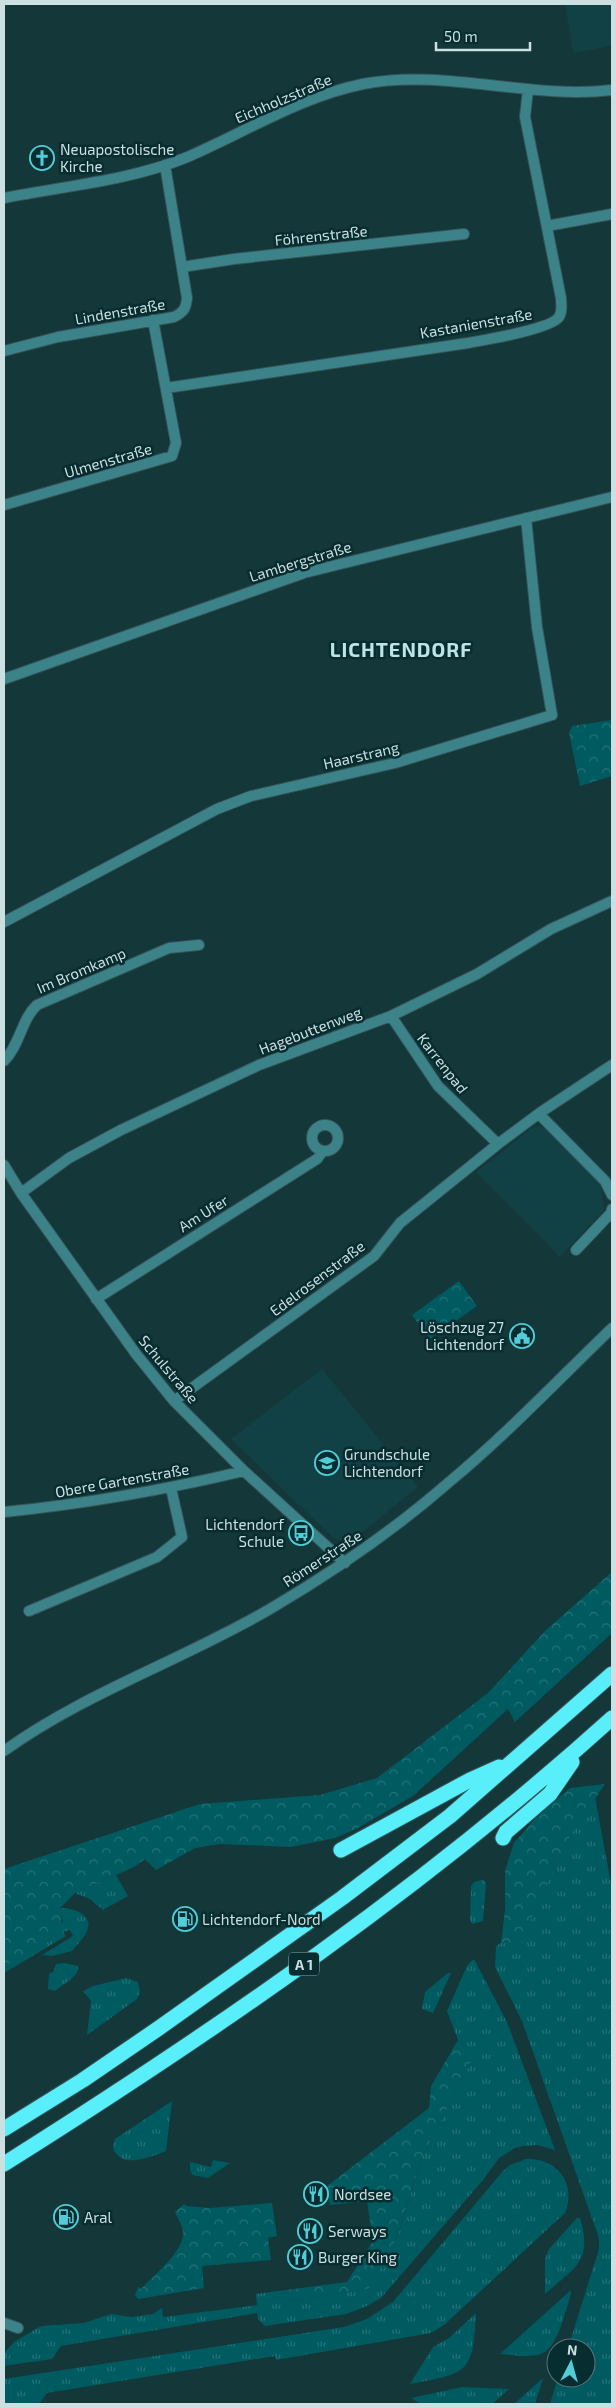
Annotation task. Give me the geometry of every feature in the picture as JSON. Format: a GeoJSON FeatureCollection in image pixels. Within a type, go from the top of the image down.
{"type":"FeatureCollection","features":[{"type":"Feature","properties":{"kind":"highway","name":"A 1"},"geometry":{"type":"LineString","coordinates":[[4,2129],[83,2080],[252,1964],[450,1816],[612,1674]]}},
{"type":"Feature","properties":{"kind":"highway","name":"A 1"},"geometry":{"type":"LineString","coordinates":[[4,2164],[174,2054],[269,1989],[450,1856],[612,1718]]}},
{"type":"Feature","properties":{"kind":"highway"},"geometry":{"type":"LineString","coordinates":[[503,1838],[506,1832],[550,1794],[587,1741]]}},
{"type":"Feature","properties":{"kind":"highway"},"geometry":{"type":"LineString","coordinates":[[341,1850],[470,1780],[514,1760]]}},
{"type":"Feature","properties":{"kind":"street","name":"Eichholzstraße"},"geometry":{"type":"LineString","coordinates":[[4,198],[137,173],[165,165],[312,98],[365,84],[434,80],[528,89],[597,92],[612,90]]}},
{"type":"Feature","properties":{"kind":"street","name":"Kastanienstraße"},"geometry":{"type":"LineString","coordinates":[[166,388],[391,352],[468,343],[551,324],[558,318],[562,310],[525,117],[528,89]]}},
{"type":"Feature","properties":{"kind":"street","name":"Lindenstraße"},"geometry":{"type":"LineString","coordinates":[[4,351],[58,337],[174,317],[182,313],[186,307],[187,298],[165,165]]}},
{"type":"Feature","properties":{"kind":"street"},"geometry":{"type":"LineString","coordinates":[[547,226],[612,214]]}},
{"type":"Feature","properties":{"kind":"street","name":"Föhrenstraße"},"geometry":{"type":"LineString","coordinates":[[182,267],[234,259],[464,234]]}},
{"type":"Feature","properties":{"kind":"street","name":"Ulmenstraße"},"geometry":{"type":"LineString","coordinates":[[4,505],[172,456],[176,443],[154,320]]}},
{"type":"Feature","properties":{"kind":"street","name":"Lambergstraße"},"geometry":{"type":"LineString","coordinates":[[4,679],[304,573],[612,497]]}},
{"type":"Feature","properties":{"kind":"street","name":"Haarstrang"},"geometry":{"type":"LineString","coordinates":[[4,922],[217,810],[251,796],[395,763],[552,715],[537,627],[526,518]]}},
{"type":"Feature","properties":{"kind":"street","name":"Hagebuttenweg"},"geometry":{"type":"LineString","coordinates":[[21,1193],[69,1158],[120,1130],[259,1065],[391,1016],[477,974],[551,929],[612,901]]}},
{"type":"Feature","properties":{"kind":"street","name":"Im Bromkamp"},"geometry":{"type":"LineString","coordinates":[[4,1061],[15,1045],[30,1011],[37,1005],[170,948],[199,945]]}},
{"type":"Feature","properties":{"kind":"street","name":"Karrenpad"},"geometry":{"type":"LineString","coordinates":[[391,1016],[438,1086],[498,1144]]}},
{"type":"Feature","properties":{"kind":"street","name":"Edelrosenstraße"},"geometry":{"type":"LineString","coordinates":[[174,1401],[374,1256],[400,1223],[498,1144],[539,1114],[612,1066]]}},
{"type":"Feature","properties":{"kind":"street"},"geometry":{"type":"LineString","coordinates":[[539,1114],[605,1181],[612,1195]]}},
{"type":"Feature","properties":{"kind":"street","name":"Am Ufer"},"geometry":{"type":"LineString","coordinates":[[96,1298],[317,1159],[323,1151]]}},
{"type":"Feature","properties":{"kind":"street","name":"Schulstraße"},"geometry":{"type":"LineString","coordinates":[[4,1165],[21,1193],[136,1354],[174,1401],[244,1471],[345,1563]]}},
{"type":"Feature","properties":{"kind":"street"},"geometry":{"type":"LineString","coordinates":[[576,1250],[612,1213],[612,1209]]}},
{"type":"Feature","properties":{"kind":"street","name":"Römerstraße"},"geometry":{"type":"LineString","coordinates":[[4,1751],[36,1728],[257,1616],[345,1563],[415,1511],[479,1457],[612,1328]]}},
{"type":"Feature","properties":{"kind":"street","name":"Obere Gartenstraße"},"geometry":{"type":"LineString","coordinates":[[4,1512],[80,1504],[171,1488],[244,1471]]}},
{"type":"Feature","properties":{"kind":"street"},"geometry":{"type":"LineString","coordinates":[[29,1611],[156,1557],[182,1538],[171,1488]]}},
{"type":"Feature","properties":{"kind":"street"},"geometry":{"type":"LineString","coordinates":[[4,2323],[18,2328]]}},
{"type":"Feature","properties":{"kind":"shaded area"},"geometry":{"type":"Polygon","coordinates":[[[565,4],[612,4],[612,46],[573,53],[565,4]]]}},
{"type":"Feature","properties":{"kind":"shaded area"},"geometry":{"type":"Polygon","coordinates":[[[540,1126],[546,1129],[600,1183],[604,1210],[560,1257],[476,1172],[533,1127],[540,1126]]]}},
{"type":"Feature","properties":{"kind":"shaded area","name":"Grundschule Lichtendorf"},"geometry":{"type":"Polygon","coordinates":[[[322,1369],[418,1487],[354,1539],[347,1542],[333,1538],[231,1439],[322,1369]]]}},
{"type":"Feature","properties":{"kind":"green space"},"geometry":{"type":"Polygon","coordinates":[[[612,720],[612,776],[580,786],[569,733],[572,726],[612,720]]]}},
{"type":"Feature","properties":{"kind":"green space"},"geometry":{"type":"Polygon","coordinates":[[[459,1281],[477,1306],[430,1339],[412,1315],[459,1281]]]}},
{"type":"Feature","properties":{"kind":"green space"},"geometry":{"type":"Polygon","coordinates":[[[612,1572],[612,1633],[515,1722],[508,1709],[413,1796],[356,1829],[335,1838],[291,1847],[220,1844],[195,1848],[156,1870],[145,1859],[134,1867],[75,1893],[60,1908],[63,1932],[4,1966],[4,1869],[200,1804],[320,1795],[377,1778],[488,1693],[546,1630],[612,1572]]]}},
{"type":"Feature","properties":{"kind":"green space"},"geometry":{"type":"Polygon","coordinates":[[[605,1784],[571,1834],[521,1941],[501,1943],[505,1909],[505,1871],[514,1843],[541,1812],[570,1788],[605,1784]]]}},
{"type":"Feature","properties":{"kind":"green space"},"geometry":{"type":"Polygon","coordinates":[[[595,1797],[612,1889],[612,2404],[550,2404],[555,2388],[596,2388],[596,2338],[571,2338],[599,2249],[599,2238],[522,2021],[495,1967],[496,1946],[501,1943],[521,1940],[571,1834],[595,1797]]]}},
{"type":"Feature","properties":{"kind":"green space"},"geometry":{"type":"Polygon","coordinates":[[[116,1875],[128,1896],[103,1910],[90,1899],[75,1893],[116,1875]]]}},
{"type":"Feature","properties":{"kind":"green space"},"geometry":{"type":"Polygon","coordinates":[[[485,1881],[486,1885],[483,1921],[472,1924],[470,1920],[471,1886],[474,1882],[485,1881]]]}},
{"type":"Feature","properties":{"kind":"green space"},"geometry":{"type":"Polygon","coordinates":[[[59,1908],[74,1910],[87,1918],[88,1928],[79,1943],[72,1951],[52,1956],[42,1955],[73,1936],[70,1930],[63,1932],[66,1936],[4,1973],[4,1965],[63,1922],[59,1908]]]}},
{"type":"Feature","properties":{"kind":"green space"},"geometry":{"type":"Polygon","coordinates":[[[474,1959],[507,2022],[555,2150],[537,2145],[523,2146],[515,2148],[499,2158],[483,2180],[381,2298],[367,2306],[346,2314],[265,2326],[258,2319],[257,2313],[61,2346],[52,2359],[4,2366],[4,2353],[14,2342],[41,2326],[84,2323],[111,2314],[132,2317],[153,2314],[162,2308],[163,2317],[257,2305],[256,2294],[286,2290],[289,2301],[368,2289],[399,2232],[422,2157],[475,2054],[458,2040],[447,2011],[468,1964],[474,1959]]]}},
{"type":"Feature","properties":{"kind":"green space"},"geometry":{"type":"Polygon","coordinates":[[[64,1963],[78,1966],[76,1974],[55,1991],[48,1989],[49,1974],[54,1971],[56,1964],[64,1963]]]}},
{"type":"Feature","properties":{"kind":"green space"},"geometry":{"type":"Polygon","coordinates":[[[448,1973],[451,1973],[433,2013],[422,2009],[425,1992],[448,1973]]]}},
{"type":"Feature","properties":{"kind":"green space"},"geometry":{"type":"Polygon","coordinates":[[[126,1978],[138,1982],[140,1992],[137,1999],[87,2035],[91,2001],[83,1991],[93,1986],[126,1978]]]}},
{"type":"Feature","properties":{"kind":"green space"},"geometry":{"type":"Polygon","coordinates":[[[458,2040],[475,2054],[422,2157],[399,2231],[386,2260],[368,2289],[289,2301],[286,2290],[347,2282],[373,2241],[367,2201],[330,2205],[327,2186],[429,2108],[431,2086],[458,2040]]]}},
{"type":"Feature","properties":{"kind":"green space"},"geometry":{"type":"Polygon","coordinates":[[[172,2101],[166,2151],[136,2160],[122,2159],[117,2155],[113,2148],[115,2139],[172,2101]]]}},
{"type":"Feature","properties":{"kind":"green space"},"geometry":{"type":"Polygon","coordinates":[[[526,2159],[547,2163],[562,2174],[568,2192],[565,2213],[444,2325],[431,2333],[276,2360],[275,2356],[47,2393],[39,2404],[4,2404],[4,2379],[344,2327],[367,2319],[393,2302],[503,2171],[510,2165],[526,2159]]]}},
{"type":"Feature","properties":{"kind":"green space"},"geometry":{"type":"Polygon","coordinates":[[[213,2160],[230,2163],[208,2178],[193,2175],[190,2170],[190,2162],[211,2167],[213,2160]]]}},
{"type":"Feature","properties":{"kind":"green space"},"geometry":{"type":"Polygon","coordinates":[[[272,2203],[277,2236],[268,2238],[271,2260],[202,2266],[204,2288],[138,2299],[135,2295],[138,2287],[141,2289],[167,2263],[182,2241],[183,2231],[175,2212],[184,2204],[187,2206],[210,2208],[272,2203]]]}},
{"type":"Feature","properties":{"kind":"green space"},"geometry":{"type":"Polygon","coordinates":[[[577,2218],[580,2218],[583,2233],[583,2254],[573,2270],[545,2294],[545,2259],[549,2249],[577,2218]]]}},
{"type":"Feature","properties":{"kind":"green space"},"geometry":{"type":"Polygon","coordinates":[[[571,2290],[558,2334],[556,2338],[546,2338],[546,2351],[533,2356],[500,2354],[571,2290]]]}},
{"type":"Feature","properties":{"kind":"green space"},"geometry":{"type":"Polygon","coordinates":[[[476,2313],[473,2348],[464,2367],[456,2373],[444,2377],[410,2384],[433,2347],[449,2338],[476,2313]]]}},
{"type":"Feature","properties":{"kind":"green space"},"geometry":{"type":"Polygon","coordinates":[[[543,2378],[535,2404],[514,2404],[543,2378]]]}},
{"type":"Feature","properties":{"kind":"green space"},"geometry":{"type":"Polygon","coordinates":[[[462,2387],[509,2389],[492,2404],[421,2404],[411,2398],[462,2387]]]}},
{"type":"Feature","properties":{"kind":"place","name":"Neuapostolische Kirche"},"geometry":{"type":"Point","coordinates":[42,158]}},
{"type":"Feature","properties":{"kind":"place","name":"Löschzug 27 Lichtendorf"},"geometry":{"type":"Point","coordinates":[522,1336]}},
{"type":"Feature","properties":{"kind":"place","name":"Grundschule Lichtendorf"},"geometry":{"type":"Point","coordinates":[327,1463]}},
{"type":"Feature","properties":{"kind":"place","name":"Lichtendorf Schule"},"geometry":{"type":"Point","coordinates":[301,1533]}},
{"type":"Feature","properties":{"kind":"place","name":"Lichtendorf-Nord"},"geometry":{"type":"Point","coordinates":[185,1919]}},
{"type":"Feature","properties":{"kind":"place","name":"Nordsee"},"geometry":{"type":"Point","coordinates":[316,2194]}},
{"type":"Feature","properties":{"kind":"place","name":"Aral"},"geometry":{"type":"Point","coordinates":[66,2217]}},
{"type":"Feature","properties":{"kind":"place","name":"Serways"},"geometry":{"type":"Point","coordinates":[310,2231]}},
{"type":"Feature","properties":{"kind":"place","name":"Burger King"},"geometry":{"type":"Point","coordinates":[300,2257]}},
{"type":"Feature","properties":{"kind":"district","name":"LICHTENDORF"},"geometry":{"type":"Point","coordinates":[401,649]}}]}
